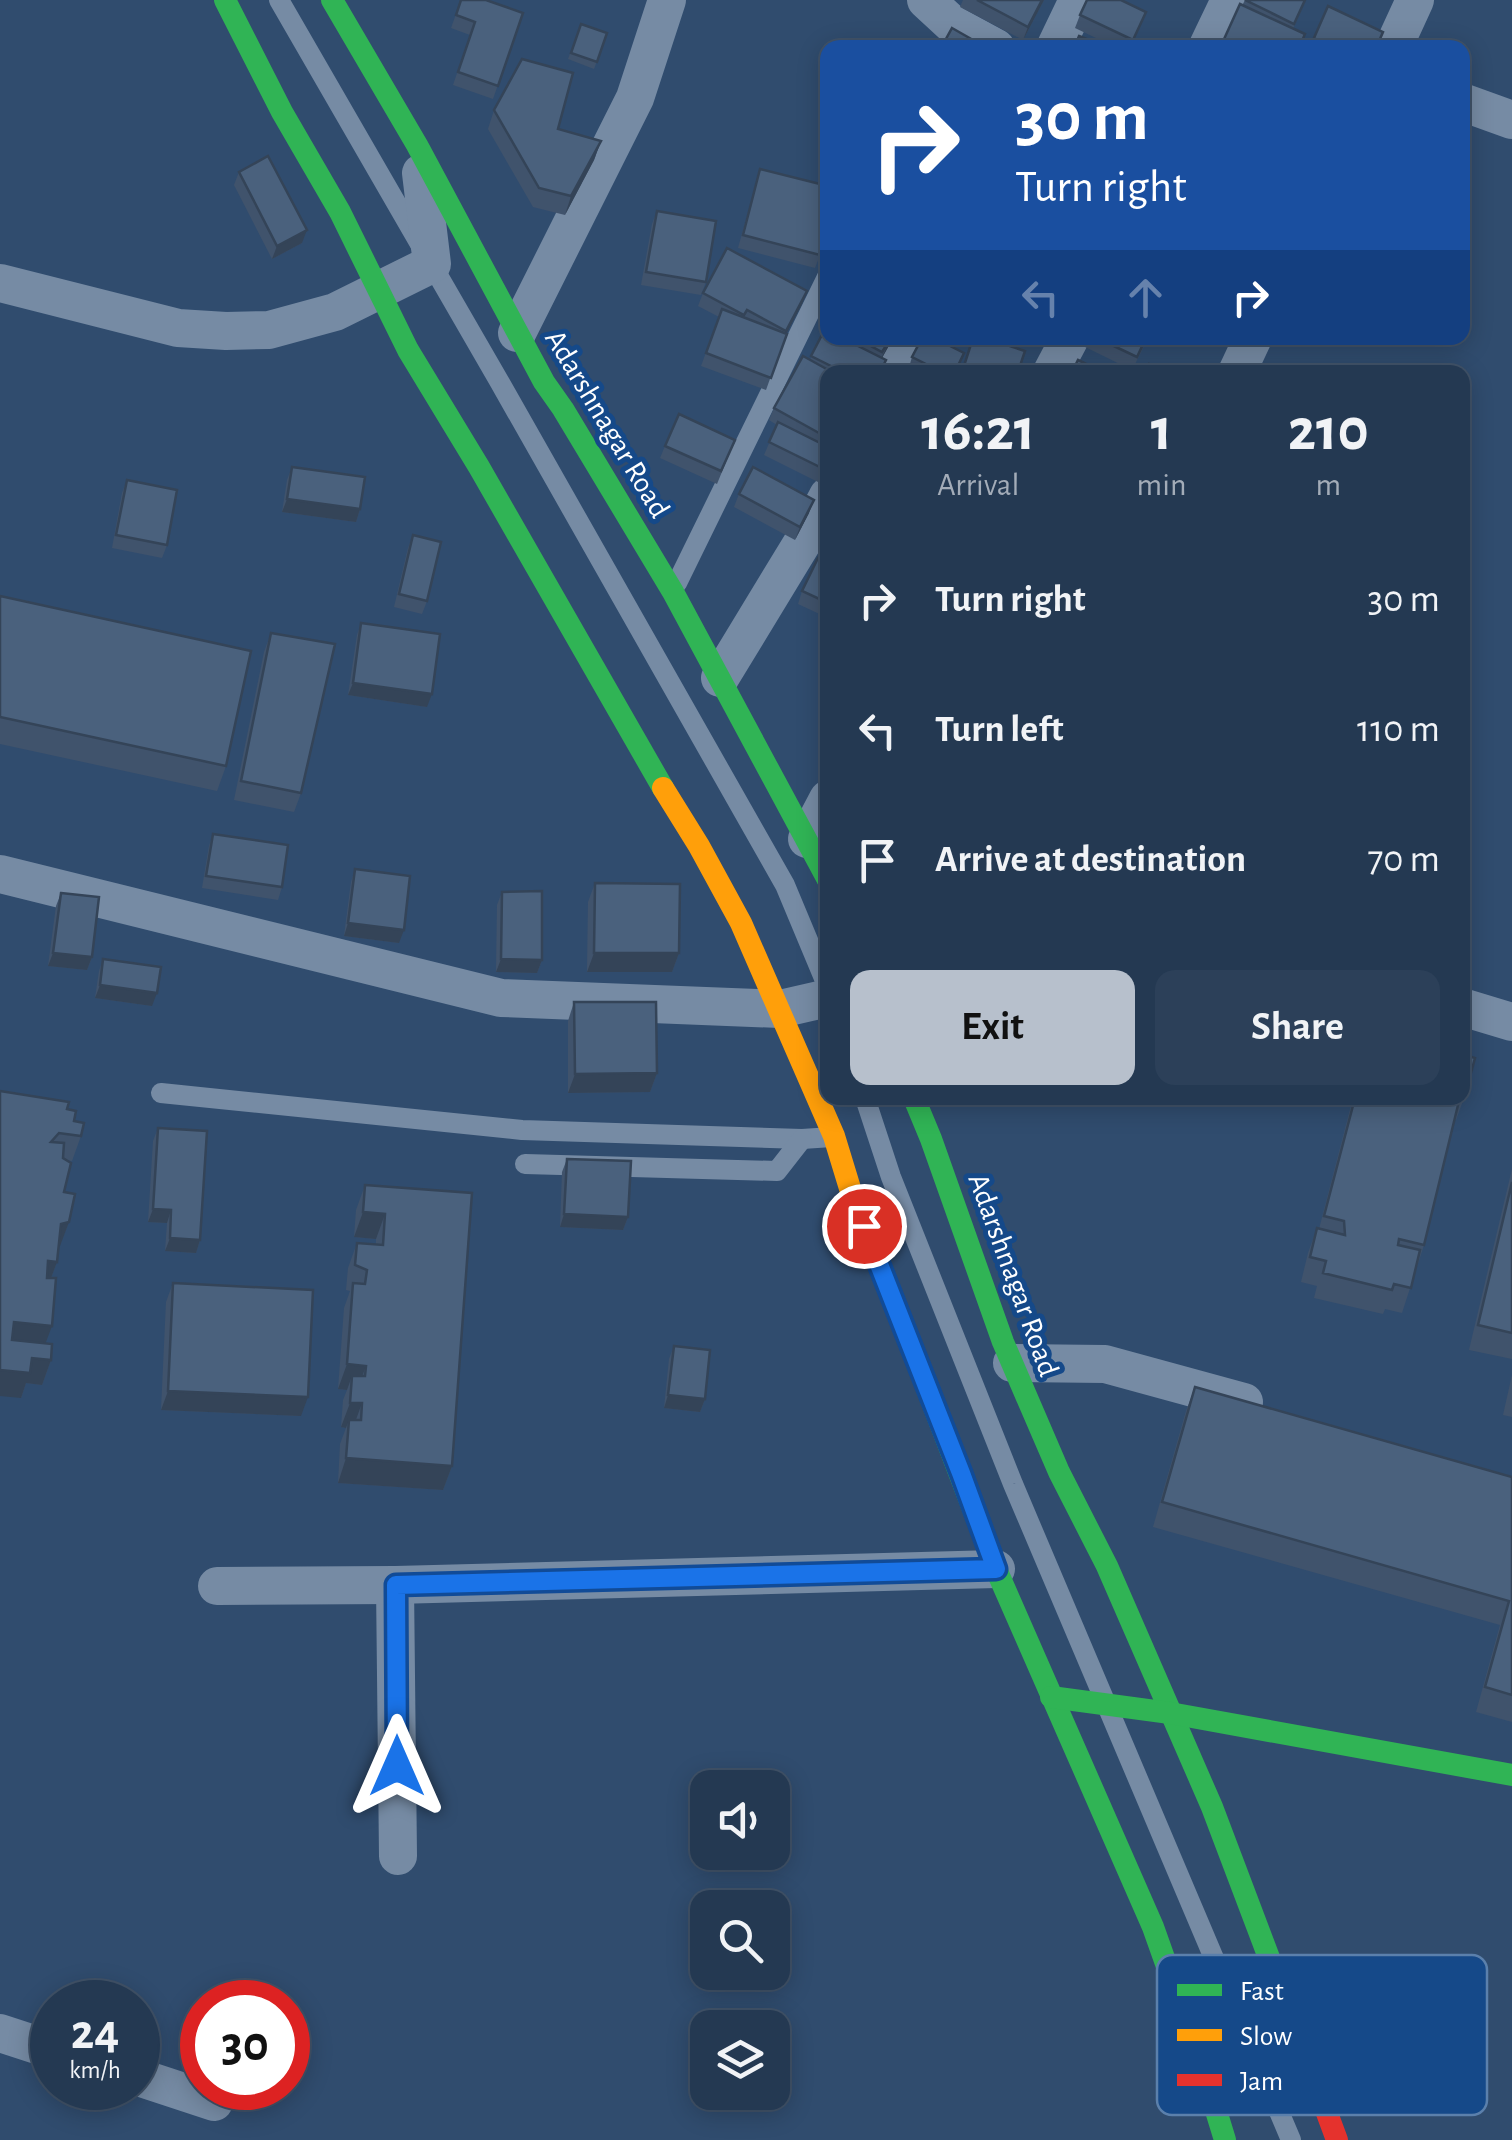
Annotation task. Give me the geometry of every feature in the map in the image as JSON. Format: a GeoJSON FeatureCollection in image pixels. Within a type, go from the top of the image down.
{"type":"FeatureCollection","features":[{"type":"Feature","properties":{"kind":"main road"},"geometry":{"type":"LineString","coordinates":[[225,0],[282,112],[340,212],[408,350],[480,467],[650,767],[700,846],[741,924],[820,1103]]}},
{"type":"Feature","properties":{"kind":"main road","name":"Adarshnagar Road"},"geometry":{"type":"LineString","coordinates":[[333,1],[417,145],[544,382],[673,592],[820,865]]}},
{"type":"Feature","properties":{"kind":"main road"},"geometry":{"type":"LineString","coordinates":[[821,1105],[996,1569],[1162,1955]]}},
{"type":"Feature","properties":{"kind":"main road","name":"Adarshnagar Road"},"geometry":{"type":"LineString","coordinates":[[917,1105],[1012,1363],[1059,1472],[1107,1566],[1212,1808],[1267,1955]]}},
{"type":"Feature","properties":{"kind":"main road"},"geometry":{"type":"LineString","coordinates":[[1051,1697],[1170,1713],[1512,1775]]}},
{"type":"Feature","properties":{"kind":"main road"},"geometry":{"type":"LineString","coordinates":[[1217,2115],[1225,2140]]}},
{"type":"Feature","properties":{"kind":"main road","name":"Adarshnagar Road"},"geometry":{"type":"LineString","coordinates":[[1328,2115],[1337,2140]]}},
{"type":"Feature","properties":{"kind":"street"},"geometry":{"type":"LineString","coordinates":[[518,333],[636,98],[668,0]]}},
{"type":"Feature","properties":{"kind":"street"},"geometry":{"type":"LineString","coordinates":[[926,0],[952,24],[981,40]]}},
{"type":"Feature","properties":{"kind":"street"},"geometry":{"type":"LineString","coordinates":[[1059,40],[1078,0]]}},
{"type":"Feature","properties":{"kind":"street"},"geometry":{"type":"LineString","coordinates":[[1212,40],[1230,0]]}},
{"type":"Feature","properties":{"kind":"street"},"geometry":{"type":"LineString","coordinates":[[1397,40],[1415,0]]}},
{"type":"Feature","properties":{"kind":"street"},"geometry":{"type":"LineString","coordinates":[[1470,105],[1512,120]]}},
{"type":"Feature","properties":{"kind":"street"},"geometry":{"type":"LineString","coordinates":[[0,283],[178,328],[270,330],[334,312],[432,264],[417,145]]}},
{"type":"Feature","properties":{"kind":"street"},"geometry":{"type":"LineString","coordinates":[[720,678],[820,511]]}},
{"type":"Feature","properties":{"kind":"street"},"geometry":{"type":"LineString","coordinates":[[806,839],[820,814]]}},
{"type":"Feature","properties":{"kind":"street"},"geometry":{"type":"LineString","coordinates":[[0,874],[501,998],[780,1009],[820,1000]]}},
{"type":"Feature","properties":{"kind":"street"},"geometry":{"type":"LineString","coordinates":[[1470,1009],[1512,1022]]}},
{"type":"Feature","properties":{"kind":"street"},"geometry":{"type":"LineString","coordinates":[[1012,1363],[1106,1364],[1272,1410]]}},
{"type":"Feature","properties":{"kind":"street"},"geometry":{"type":"LineString","coordinates":[[218,1586],[996,1569]]}},
{"type":"Feature","properties":{"kind":"street"},"geometry":{"type":"LineString","coordinates":[[396,1585],[398,1856]]}},
{"type":"Feature","properties":{"kind":"street"},"geometry":{"type":"LineString","coordinates":[[0,2032],[30,2042]]}},
{"type":"Feature","properties":{"kind":"lane"},"geometry":{"type":"LineString","coordinates":[[279,0],[785,885],[820,969]]}},
{"type":"Feature","properties":{"kind":"lane"},"geometry":{"type":"LineString","coordinates":[[673,592],[820,291]]}},
{"type":"Feature","properties":{"kind":"lane"},"geometry":{"type":"LineString","coordinates":[[160,1093],[522,1130],[802,1139],[834,1136]]}},
{"type":"Feature","properties":{"kind":"lane"},"geometry":{"type":"LineString","coordinates":[[867,1105],[891,1176],[984,1412],[1213,1955]]}},
{"type":"Feature","properties":{"kind":"lane"},"geometry":{"type":"LineString","coordinates":[[525,1164],[777,1172],[802,1139]]}},
{"type":"Feature","properties":{"kind":"lane"},"geometry":{"type":"LineString","coordinates":[[1280,2115],[1291,2140]]}},
{"type":"Feature","properties":{"kind":"building"},"geometry":{"type":"Polygon","coordinates":[[[461,0],[486,0],[523,13],[498,86],[458,72],[475,22],[456,15],[461,0]]]}},
{"type":"Feature","properties":{"kind":"building"},"geometry":{"type":"Polygon","coordinates":[[[977,0],[1042,0],[1028,27],[977,0]]]}},
{"type":"Feature","properties":{"kind":"building"},"geometry":{"type":"Polygon","coordinates":[[[1087,0],[1121,0],[1146,12],[1133,40],[1080,15],[1087,0]]]}},
{"type":"Feature","properties":{"kind":"building"},"geometry":{"type":"Polygon","coordinates":[[[1245,0],[1305,0],[1294,24],[1245,0]]]}},
{"type":"Feature","properties":{"kind":"building"},"geometry":{"type":"Polygon","coordinates":[[[1240,4],[1305,34],[1302,40],[1224,40],[1240,4]]]}},
{"type":"Feature","properties":{"kind":"building"},"geometry":{"type":"Polygon","coordinates":[[[1328,6],[1383,32],[1380,40],[1314,38],[1328,6]]]}},
{"type":"Feature","properties":{"kind":"building"},"geometry":{"type":"Polygon","coordinates":[[[581,24],[607,33],[597,62],[571,53],[581,24]]]}},
{"type":"Feature","properties":{"kind":"building"},"geometry":{"type":"Polygon","coordinates":[[[952,28],[973,40],[945,40],[952,28]]]}},
{"type":"Feature","properties":{"kind":"building"},"geometry":{"type":"Polygon","coordinates":[[[522,59],[573,73],[558,129],[601,141],[571,196],[539,188],[494,110],[522,59]]]}},
{"type":"Feature","properties":{"kind":"building"},"geometry":{"type":"Polygon","coordinates":[[[268,156],[307,230],[277,246],[239,172],[268,156]]]}},
{"type":"Feature","properties":{"kind":"building"},"geometry":{"type":"Polygon","coordinates":[[[760,169],[820,184],[820,255],[743,235],[760,169]]]}},
{"type":"Feature","properties":{"kind":"building"},"geometry":{"type":"Polygon","coordinates":[[[657,211],[716,221],[706,282],[646,272],[657,211]]]}},
{"type":"Feature","properties":{"kind":"building"},"geometry":{"type":"Polygon","coordinates":[[[727,248],[807,291],[786,331],[703,293],[727,248]]]}},
{"type":"Feature","properties":{"kind":"building"},"geometry":{"type":"Polygon","coordinates":[[[722,309],[787,334],[771,378],[706,353],[722,309]]]}},
{"type":"Feature","properties":{"kind":"building"},"geometry":{"type":"Polygon","coordinates":[[[820,339],[820,345],[856,345],[886,360],[884,365],[829,365],[811,356],[820,339]]]}},
{"type":"Feature","properties":{"kind":"building"},"geometry":{"type":"Polygon","coordinates":[[[918,345],[948,345],[964,353],[958,365],[928,365],[912,357],[918,345]]]}},
{"type":"Feature","properties":{"kind":"building"},"geometry":{"type":"Polygon","coordinates":[[[971,345],[1007,345],[1025,351],[1020,365],[964,365],[971,345]]]}},
{"type":"Feature","properties":{"kind":"building"},"geometry":{"type":"Polygon","coordinates":[[[1112,345],[1143,345],[1137,357],[1112,345]]]}},
{"type":"Feature","properties":{"kind":"building"},"geometry":{"type":"Polygon","coordinates":[[[803,356],[820,365],[820,434],[774,408],[803,356]]]}},
{"type":"Feature","properties":{"kind":"building"},"geometry":{"type":"Polygon","coordinates":[[[679,414],[735,440],[721,471],[665,446],[679,414]]]}},
{"type":"Feature","properties":{"kind":"building"},"geometry":{"type":"Polygon","coordinates":[[[778,422],[820,443],[820,467],[769,442],[778,422]]]}},
{"type":"Feature","properties":{"kind":"building"},"geometry":{"type":"Polygon","coordinates":[[[292,467],[365,477],[360,509],[287,499],[292,467]]]}},
{"type":"Feature","properties":{"kind":"building"},"geometry":{"type":"Polygon","coordinates":[[[753,467],[814,500],[800,527],[739,494],[753,467]]]}},
{"type":"Feature","properties":{"kind":"building"},"geometry":{"type":"Polygon","coordinates":[[[127,480],[177,490],[167,545],[116,535],[127,480]]]}},
{"type":"Feature","properties":{"kind":"building"},"geometry":{"type":"Polygon","coordinates":[[[413,535],[441,542],[427,601],[399,594],[413,535]]]}},
{"type":"Feature","properties":{"kind":"building"},"geometry":{"type":"Polygon","coordinates":[[[818,558],[820,559],[820,599],[802,591],[818,558]]]}},
{"type":"Feature","properties":{"kind":"building"},"geometry":{"type":"Polygon","coordinates":[[[0,596],[251,651],[226,766],[0,717],[0,596]]]}},
{"type":"Feature","properties":{"kind":"building"},"geometry":{"type":"Polygon","coordinates":[[[361,623],[440,634],[432,694],[353,683],[361,623]]]}},
{"type":"Feature","properties":{"kind":"building"},"geometry":{"type":"Polygon","coordinates":[[[271,633],[335,644],[301,793],[241,781],[271,633]]]}},
{"type":"Feature","properties":{"kind":"building"},"geometry":{"type":"Polygon","coordinates":[[[213,834],[288,845],[282,887],[206,876],[213,834]]]}},
{"type":"Feature","properties":{"kind":"building"},"geometry":{"type":"Polygon","coordinates":[[[355,869],[410,876],[404,930],[348,923],[355,869]]]}},
{"type":"Feature","properties":{"kind":"building"},"geometry":{"type":"Polygon","coordinates":[[[595,883],[680,884],[679,953],[594,953],[595,883]]]}},
{"type":"Feature","properties":{"kind":"building"},"geometry":{"type":"Polygon","coordinates":[[[542,891],[542,960],[501,959],[502,892],[542,891]]]}},
{"type":"Feature","properties":{"kind":"building"},"geometry":{"type":"Polygon","coordinates":[[[61,893],[99,897],[92,957],[53,953],[61,893]]]}},
{"type":"Feature","properties":{"kind":"building"},"geometry":{"type":"Polygon","coordinates":[[[103,959],[161,967],[157,993],[100,985],[103,959]]]}},
{"type":"Feature","properties":{"kind":"building"},"geometry":{"type":"Polygon","coordinates":[[[574,1002],[656,1002],[657,1073],[575,1074],[574,1002]]]}},
{"type":"Feature","properties":{"kind":"building"},"geometry":{"type":"Polygon","coordinates":[[[0,1091],[69,1102],[67,1109],[76,1111],[74,1121],[84,1123],[81,1136],[59,1133],[51,1142],[64,1143],[63,1158],[71,1163],[64,1192],[75,1194],[69,1222],[61,1224],[57,1262],[48,1261],[47,1278],[56,1278],[52,1326],[14,1322],[12,1340],[52,1344],[51,1360],[32,1358],[30,1373],[0,1370],[0,1091]]]}},
{"type":"Feature","properties":{"kind":"building"},"geometry":{"type":"Polygon","coordinates":[[[1353,1105],[1458,1105],[1424,1245],[1399,1239],[1398,1245],[1420,1250],[1411,1288],[1394,1284],[1392,1290],[1323,1273],[1326,1261],[1310,1257],[1317,1228],[1345,1235],[1344,1221],[1324,1216],[1353,1105]]]}},
{"type":"Feature","properties":{"kind":"building"},"geometry":{"type":"Polygon","coordinates":[[[158,1128],[207,1131],[200,1240],[170,1238],[171,1210],[153,1209],[158,1128]]]}},
{"type":"Feature","properties":{"kind":"building"},"geometry":{"type":"Polygon","coordinates":[[[567,1159],[631,1161],[628,1217],[564,1214],[567,1159]]]}},
{"type":"Feature","properties":{"kind":"building"},"geometry":{"type":"Polygon","coordinates":[[[1512,1182],[1512,1333],[1478,1325],[1512,1182]]]}},
{"type":"Feature","properties":{"kind":"building"},"geometry":{"type":"Polygon","coordinates":[[[365,1185],[472,1193],[452,1466],[346,1458],[349,1420],[361,1420],[362,1403],[350,1403],[352,1376],[365,1376],[366,1366],[347,1364],[353,1283],[365,1284],[367,1270],[355,1265],[357,1243],[383,1245],[385,1214],[363,1212],[365,1185]]]}},
{"type":"Feature","properties":{"kind":"building"},"geometry":{"type":"Polygon","coordinates":[[[173,1283],[313,1290],[308,1397],[168,1391],[173,1283]]]}},
{"type":"Feature","properties":{"kind":"building"},"geometry":{"type":"Polygon","coordinates":[[[674,1346],[710,1350],[705,1399],[668,1395],[674,1346]]]}},
{"type":"Feature","properties":{"kind":"building"},"geometry":{"type":"Polygon","coordinates":[[[1195,1387],[1512,1477],[1512,1695],[1485,1687],[1509,1601],[1162,1502],[1195,1387]]]}},
{"type":"Feature","properties":{"kind":"traffic: fast"},"geometry":{"type":"LineString","coordinates":[[225,0],[282,112],[340,212],[408,350],[663,788]]}},
{"type":"Feature","properties":{"kind":"traffic: fast"},"geometry":{"type":"LineString","coordinates":[[332,0],[417,145],[544,382],[673,592],[820,865]]}},
{"type":"Feature","properties":{"kind":"traffic: fast"},"geometry":{"type":"LineString","coordinates":[[917,1105],[1003,1342],[1059,1472],[1107,1566],[1212,1807],[1268,1955]]}},
{"type":"Feature","properties":{"kind":"traffic: fast"},"geometry":{"type":"LineString","coordinates":[[870,1240],[996,1569],[1163,1955]]}},
{"type":"Feature","properties":{"kind":"traffic: fast"},"geometry":{"type":"LineString","coordinates":[[1051,1697],[1170,1713],[1512,1775]]}},
{"type":"Feature","properties":{"kind":"traffic: fast"},"geometry":{"type":"LineString","coordinates":[[1217,2115],[1225,2140]]}},
{"type":"Feature","properties":{"kind":"traffic: slow"},"geometry":{"type":"LineString","coordinates":[[663,788],[741,923],[820,1104]]}},
{"type":"Feature","properties":{"kind":"traffic: slow"},"geometry":{"type":"LineString","coordinates":[[820,1105],[870,1240]]}},
{"type":"Feature","properties":{"kind":"traffic: jam"},"geometry":{"type":"LineString","coordinates":[[1328,2115],[1337,2140]]}},
{"type":"Feature","properties":{"kind":"route"},"geometry":{"type":"LineString","coordinates":[[397,1766],[396,1585],[996,1569],[864,1226]]}}]}
